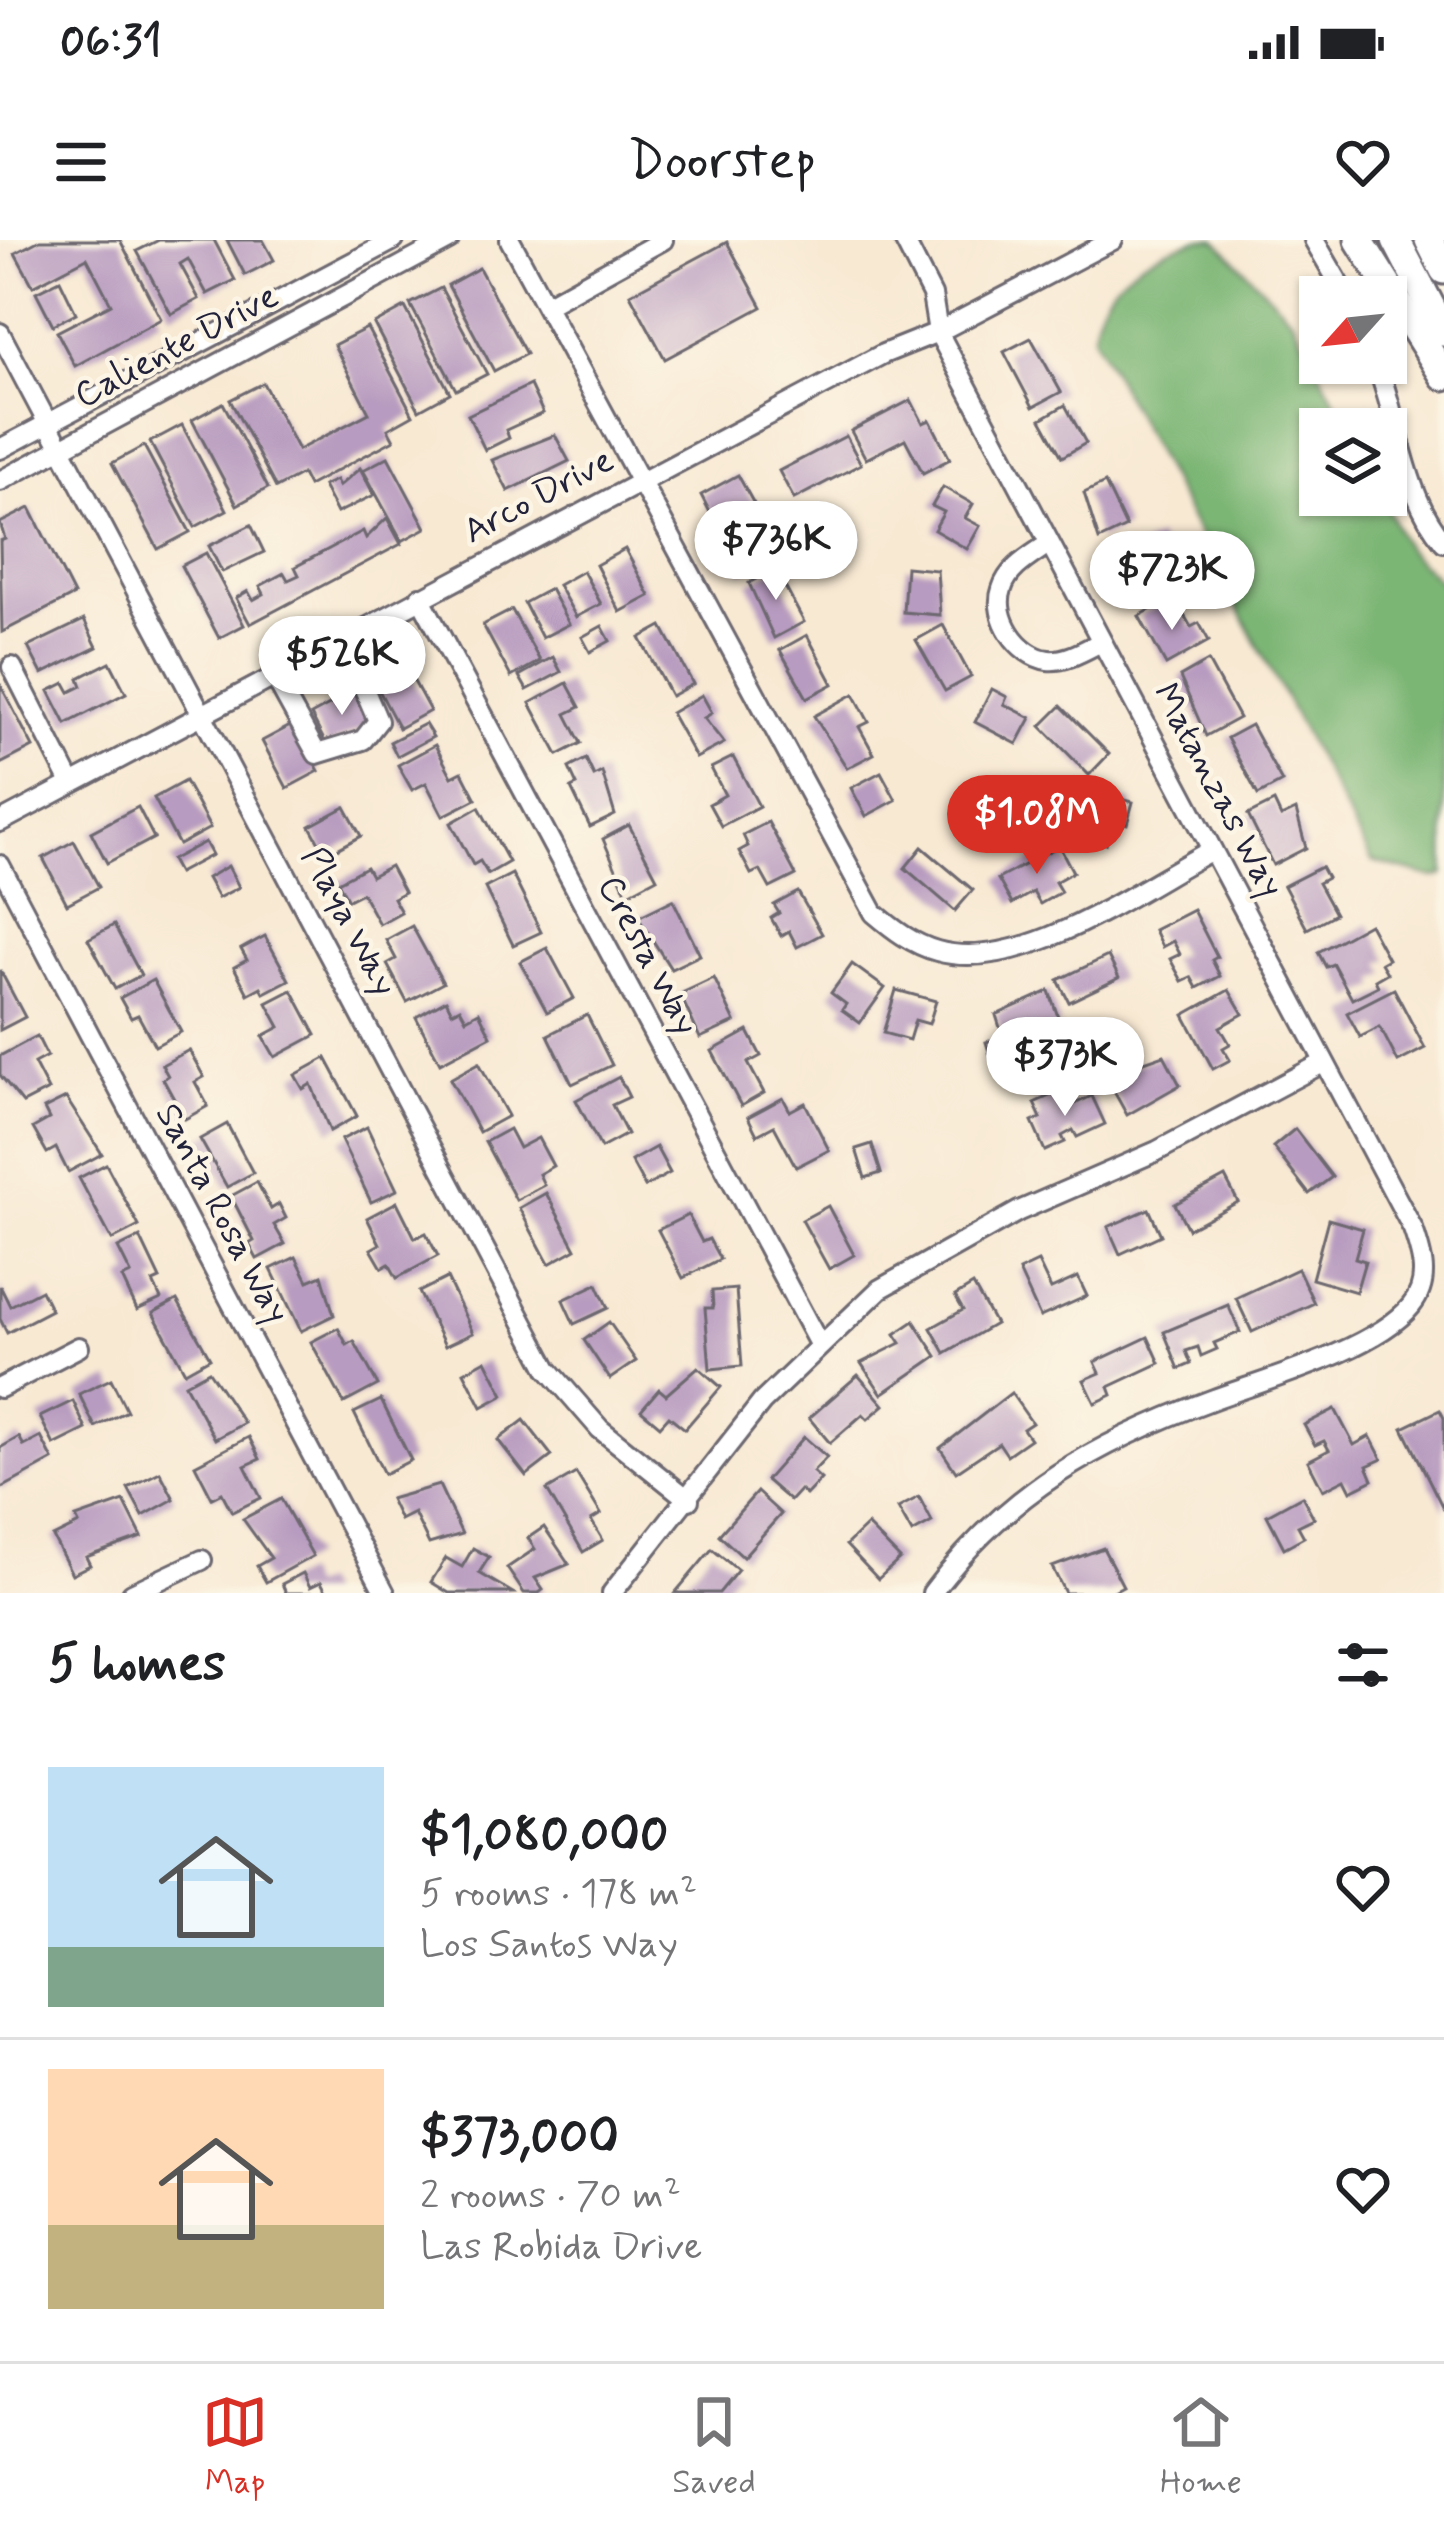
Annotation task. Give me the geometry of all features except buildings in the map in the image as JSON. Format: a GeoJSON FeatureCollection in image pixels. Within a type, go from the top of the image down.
{"type":"FeatureCollection","features":[{"type":"Feature","properties":{"kind":"highway"},"geometry":{"type":"LineString","coordinates":[[1360,240],[1444,376]]}},
{"type":"Feature","properties":{"kind":"highway"},"geometry":{"type":"LineString","coordinates":[[1396,240],[1444,332]]}},
{"type":"Feature","properties":{"kind":"highway"},"geometry":{"type":"LineString","coordinates":[[1429,240],[1444,270]]}},
{"type":"Feature","properties":{"kind":"street","name":"Caliente Drive"},"geometry":{"type":"LineString","coordinates":[[0,449],[394,240]]}},
{"type":"Feature","properties":{"kind":"street","name":"Caliente Drive"},"geometry":{"type":"LineString","coordinates":[[0,481],[449,240]]}},
{"type":"Feature","properties":{"kind":"street"},"geometry":{"type":"LineString","coordinates":[[511,240],[852,882],[874,913],[904,937],[939,952],[1011,952],[1212,850]]}},
{"type":"Feature","properties":{"kind":"street"},"geometry":{"type":"LineString","coordinates":[[546,305],[663,240]]}},
{"type":"Feature","properties":{"kind":"street","name":"Matanzas Way"},"geometry":{"type":"LineString","coordinates":[[904,240],[932,295],[938,332],[1413,1228],[1424,1259],[1423,1285],[1410,1308],[1334,1355],[1148,1425],[1044,1479],[994,1518],[932,1593]]}},
{"type":"Feature","properties":{"kind":"street","name":"Arco Drive"},"geometry":{"type":"LineString","coordinates":[[0,822],[640,481],[1113,240]]}},
{"type":"Feature","properties":{"kind":"street"},"geometry":{"type":"LineString","coordinates":[[1313,240],[1334,276]]}},
{"type":"Feature","properties":{"kind":"street"},"geometry":{"type":"LineString","coordinates":[[329,275],[340,297]]}},
{"type":"Feature","properties":{"kind":"street","name":"Playa Way"},"geometry":{"type":"LineString","coordinates":[[0,333],[548,1369],[600,1429],[689,1500]]}},
{"type":"Feature","properties":{"kind":"street"},"geometry":{"type":"LineString","coordinates":[[1384,384],[1414,496],[1444,542]]}},
{"type":"Feature","properties":{"kind":"street"},"geometry":{"type":"LineString","coordinates":[[1048,544],[1014,568],[1001,590],[1001,616],[1012,637],[1027,652],[1048,660],[1101,642]]}},
{"type":"Feature","properties":{"kind":"street","name":"Cresta Way"},"geometry":{"type":"LineString","coordinates":[[420,597],[819,1344]]}},
{"type":"Feature","properties":{"kind":"street"},"geometry":{"type":"LineString","coordinates":[[273,674],[317,754],[363,740],[378,721],[342,638]]}},
{"type":"Feature","properties":{"kind":"street"},"geometry":{"type":"LineString","coordinates":[[12,667],[71,783]]}},
{"type":"Feature","properties":{"kind":"street","name":"Santa Rosa Way"},"geometry":{"type":"LineString","coordinates":[[0,866],[385,1593]]}},
{"type":"Feature","properties":{"kind":"street"},"geometry":{"type":"LineString","coordinates":[[612,1593],[762,1402],[880,1289],[939,1253],[1157,1151],[1324,1063]]}},
{"type":"Feature","properties":{"kind":"street"},"geometry":{"type":"LineString","coordinates":[[0,1388],[79,1347]]}},
{"type":"Feature","properties":{"kind":"street"},"geometry":{"type":"LineString","coordinates":[[133,1593],[202,1560]]}},
{"type":"Feature","properties":{"kind":"green space"},"geometry":{"type":"Polygon","coordinates":[[[1198,240],[1216,240],[1292,319],[1299,332],[1299,384],[1326,384],[1339,408],[1299,408],[1299,516],[1391,516],[1407,550],[1444,585],[1444,875],[1434,878],[1372,861],[1093,335],[1097,315],[1116,284],[1161,252],[1198,240]]]}}]}
